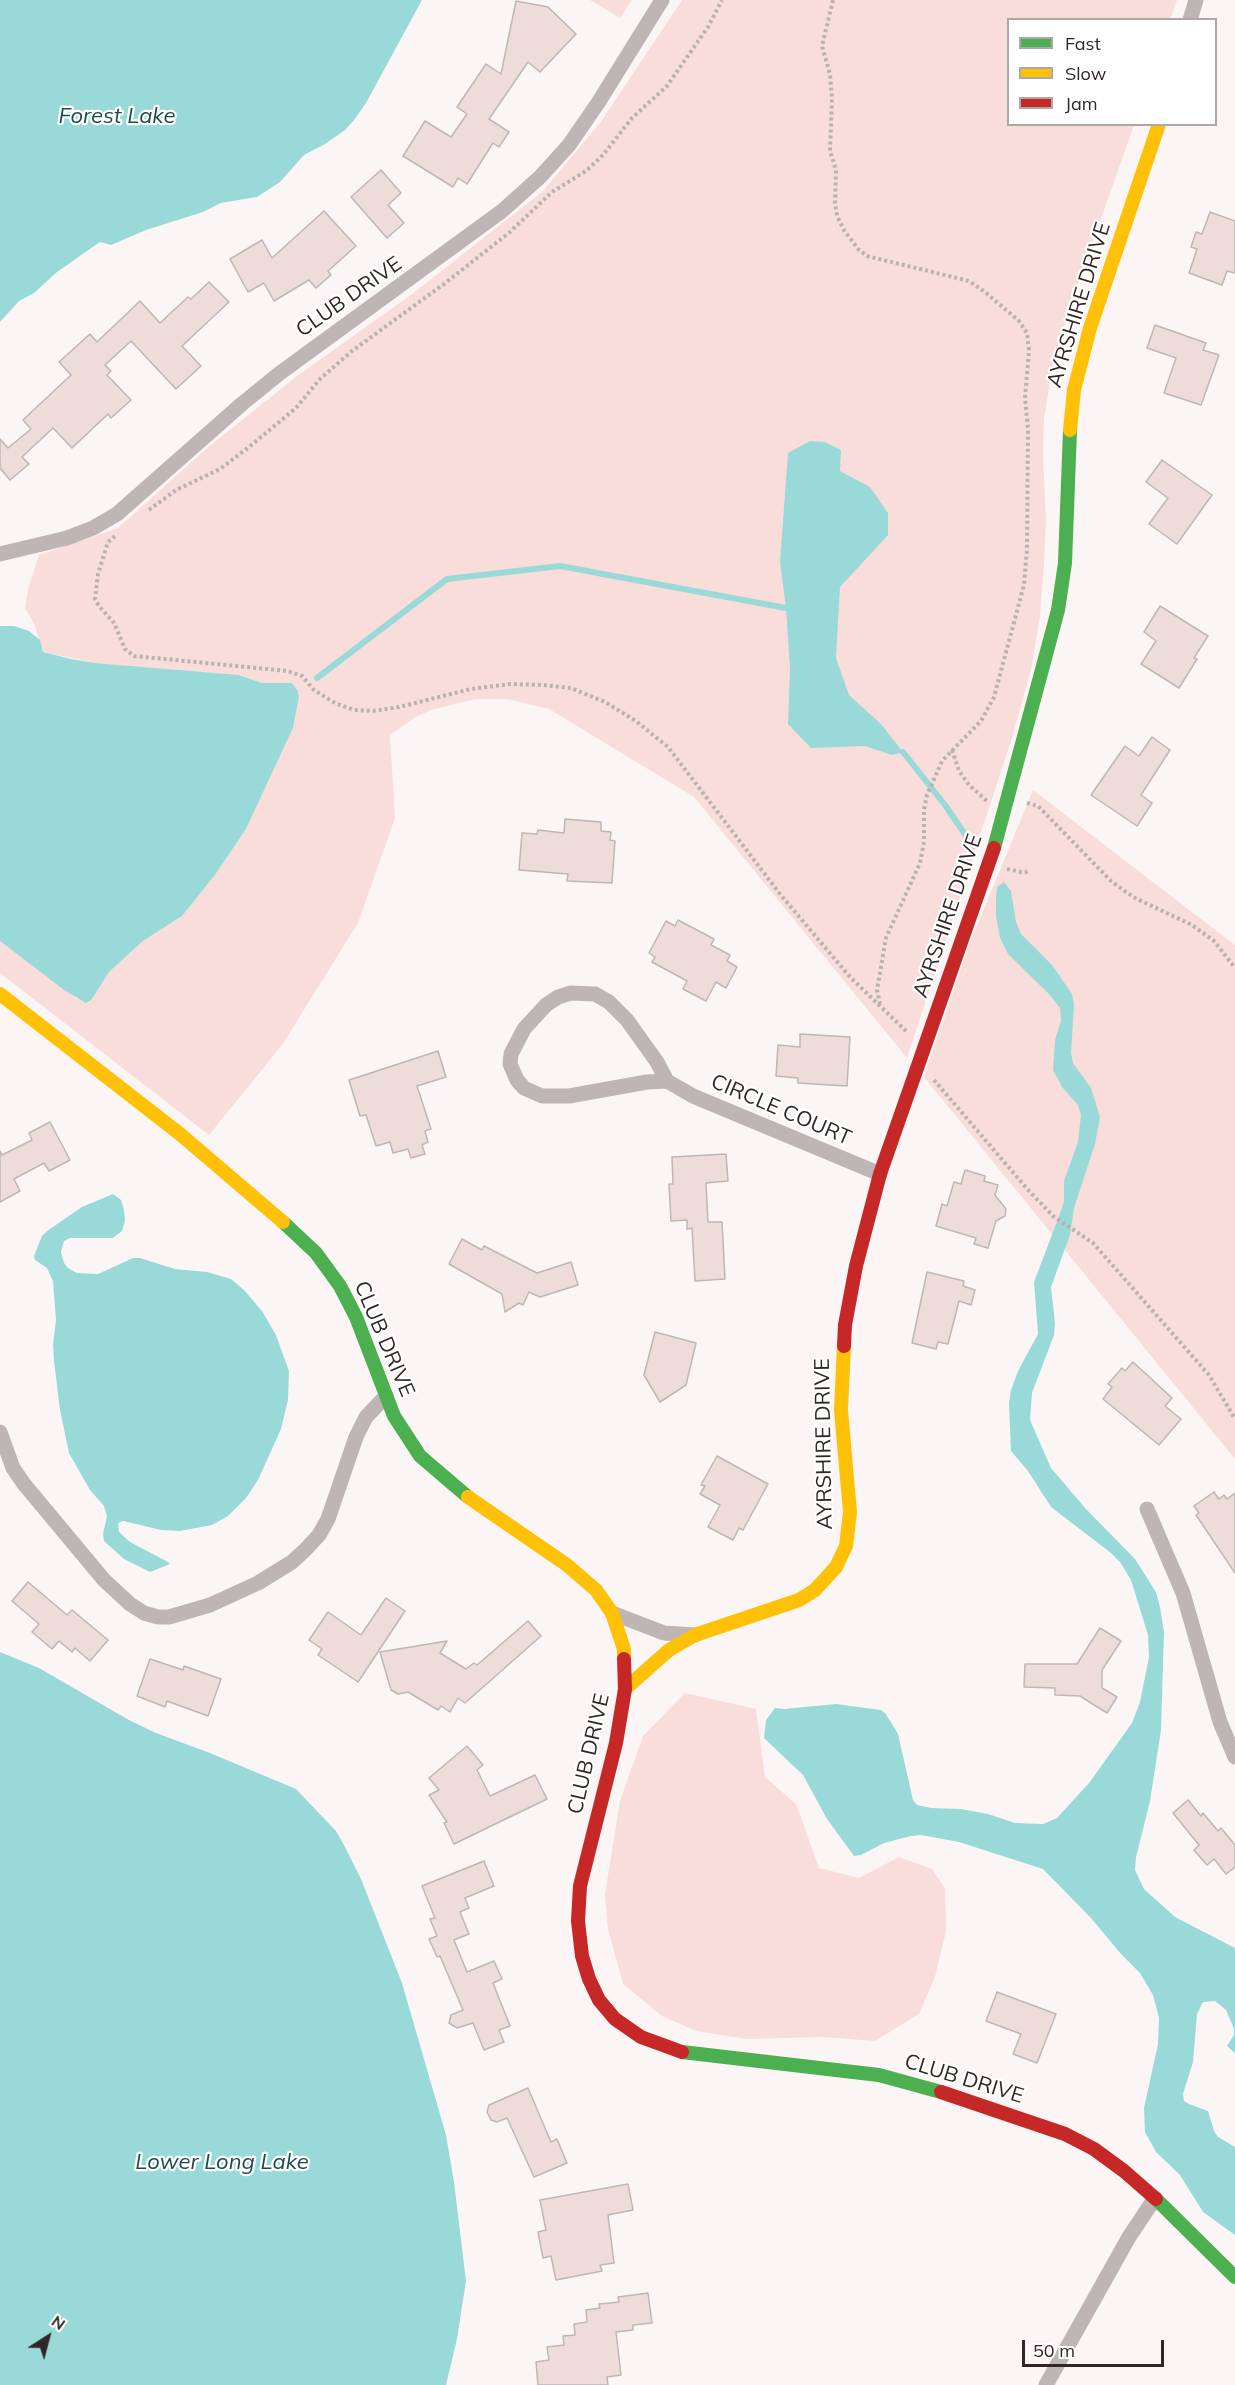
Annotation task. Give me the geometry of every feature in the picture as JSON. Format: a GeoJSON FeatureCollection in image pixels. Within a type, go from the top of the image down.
{"type":"FeatureCollection","features":[{"type":"Feature","properties":{"kind":"street","name":"CLUB DRIVE"},"geometry":{"type":"LineString","coordinates":[[0,554],[68,538],[111,518],[136,499],[280,373],[502,211],[540,177],[568,145],[598,103],[662,0]]}},
{"type":"Feature","properties":{"kind":"street"},"geometry":{"type":"LineString","coordinates":[[1191,18],[1196,0]]}},
{"type":"Feature","properties":{"kind":"street","name":"AYRSHIRE DRIVE"},"geometry":{"type":"LineString","coordinates":[[626,1689],[669,1650],[695,1635],[799,1600],[815,1590],[836,1568],[846,1546],[850,1512],[841,1410],[842,1354],[856,1266],[880,1174],[1008,804],[1058,610],[1065,563],[1068,455],[1074,390],[1090,328],[1158,126]]}},
{"type":"Feature","properties":{"kind":"street"},"geometry":{"type":"LineString","coordinates":[[582,992],[602,998],[622,1015],[651,1053],[667,1081],[647,1082],[569,1096],[542,1096],[524,1088],[517,1080],[510,1064],[514,1045],[535,1015],[558,997],[582,992]]}},
{"type":"Feature","properties":{"kind":"street","name":"CLUB DRIVE"},"geometry":{"type":"LineString","coordinates":[[0,994],[180,1134],[273,1211],[316,1253],[340,1286],[356,1317],[401,1431],[420,1456],[434,1471],[477,1504],[567,1564],[596,1590],[612,1613],[624,1649],[626,1689],[616,1743],[585,1863],[578,1904],[579,1939],[585,1968],[596,1995],[615,2019],[633,2033],[649,2041],[684,2053],[869,2073],[908,2082],[1057,2131],[1094,2149],[1124,2171],[1155,2198],[1235,2277]]}},
{"type":"Feature","properties":{"kind":"street","name":"CIRCLE COURT"},"geometry":{"type":"LineString","coordinates":[[667,1081],[704,1101],[880,1174]]}},
{"type":"Feature","properties":{"kind":"street"},"geometry":{"type":"LineString","coordinates":[[0,1432],[13,1468],[24,1484],[104,1580],[130,1604],[144,1613],[169,1617],[210,1605],[258,1583],[292,1562],[306,1549],[319,1535],[328,1519],[356,1437],[366,1417],[386,1396]]}},
{"type":"Feature","properties":{"kind":"street"},"geometry":{"type":"LineString","coordinates":[[1147,1509],[1183,1593],[1220,1722],[1235,1757]]}},
{"type":"Feature","properties":{"kind":"street","name":"AYRSHIRE DRIVE"},"geometry":{"type":"LineString","coordinates":[[612,1613],[664,1633],[695,1635]]}},
{"type":"Feature","properties":{"kind":"street"},"geometry":{"type":"LineString","coordinates":[[1046,2385],[1129,2236],[1155,2198]]}},
{"type":"Feature","properties":{"kind":"path"},"geometry":{"type":"LineString","coordinates":[[142,515],[176,490],[220,469],[249,447],[296,408],[320,379],[352,351],[444,284],[510,232],[552,192],[586,171],[603,155],[632,118],[667,86],[708,27],[722,0]]}},
{"type":"Feature","properties":{"kind":"path"},"geometry":{"type":"LineString","coordinates":[[833,0],[822,46],[830,74],[832,99],[830,151],[836,170],[835,203],[837,216],[844,230],[858,249],[867,256],[969,281],[1018,321],[1027,333],[1029,350],[1025,398],[1028,429],[1027,538],[1023,585],[994,697],[981,721],[942,760],[927,795],[924,810],[924,842],[920,863],[893,918],[886,938],[877,990],[880,1005]]}},
{"type":"Feature","properties":{"kind":"path"},"geometry":{"type":"LineString","coordinates":[[118,534],[108,542],[98,574],[95,599],[114,622],[125,649],[134,656],[288,670],[302,676],[314,690],[335,703],[354,710],[373,711],[399,707],[471,689],[510,684],[543,685],[571,688],[605,702],[636,721],[668,747],[780,894],[850,977],[915,1040],[927,1071],[948,1097],[1053,1216],[1093,1243],[1209,1375],[1235,1419]]}},
{"type":"Feature","properties":{"kind":"path"},"geometry":{"type":"LineString","coordinates":[[952,749],[959,771],[979,795],[995,806],[1022,802],[1038,806],[1111,881],[1133,897],[1192,925],[1214,941],[1235,968]]}},
{"type":"Feature","properties":{"kind":"shaded area"},"geometry":{"type":"Polygon","coordinates":[[[590,0],[632,0],[620,18],[590,0]]]}},
{"type":"Feature","properties":{"kind":"shaded area"},"geometry":{"type":"Polygon","coordinates":[[[682,0],[1177,0],[1170,18],[1007,18],[1007,126],[1134,126],[1065,321],[1050,382],[1044,419],[1046,521],[1044,564],[1040,616],[1031,670],[1011,741],[907,1058],[694,797],[549,709],[507,699],[475,699],[431,710],[414,718],[390,735],[395,818],[358,923],[282,1045],[209,1135],[0,973],[0,941],[78,999],[92,999],[109,972],[143,941],[182,916],[215,875],[246,829],[293,728],[298,691],[292,683],[262,683],[239,675],[95,663],[43,652],[34,623],[25,608],[28,589],[39,555],[118,528],[206,449],[297,376],[412,294],[542,192],[600,123],[682,0]]]}},
{"type":"Feature","properties":{"kind":"shaded area"},"geometry":{"type":"Polygon","coordinates":[[[1033,790],[1235,945],[1235,1459],[924,1077],[970,943],[1033,790]]]}},
{"type":"Feature","properties":{"kind":"shaded area"},"geometry":{"type":"Polygon","coordinates":[[[685,1693],[756,1709],[765,1777],[796,1804],[819,1868],[859,1878],[899,1857],[932,1869],[945,1888],[946,1931],[935,1977],[919,2014],[875,2041],[822,2037],[747,2039],[696,2031],[662,2016],[623,1984],[608,1929],[605,1894],[620,1801],[643,1736],[685,1693]]]}},
{"type":"Feature","properties":{"kind":"water","name":"Forest Lake"},"geometry":{"type":"Polygon","coordinates":[[[0,0],[422,0],[355,119],[345,130],[304,155],[280,182],[257,197],[221,203],[203,212],[146,230],[111,245],[100,242],[57,272],[34,293],[19,301],[0,322],[0,0]]]}},
{"type":"Feature","properties":{"kind":"water"},"geometry":{"type":"Polygon","coordinates":[[[810,441],[825,442],[841,450],[840,471],[870,487],[888,513],[888,535],[840,587],[836,658],[849,695],[881,724],[903,752],[892,755],[865,746],[811,748],[788,724],[790,669],[780,562],[788,453],[810,441]]]}},
{"type":"Feature","properties":{"kind":"water"},"geometry":{"type":"Polygon","coordinates":[[[0,626],[14,626],[29,631],[40,640],[43,652],[71,659],[239,675],[262,683],[292,683],[298,691],[293,728],[246,829],[215,875],[182,916],[143,941],[109,972],[92,999],[86,1003],[64,990],[0,941],[0,626]]]}},
{"type":"Feature","properties":{"kind":"water"},"geometry":{"type":"Polygon","coordinates":[[[1004,882],[1011,891],[1016,922],[1021,934],[1052,965],[1072,994],[1074,1005],[1071,1053],[1073,1063],[1091,1088],[1100,1117],[1095,1144],[1074,1208],[1070,1235],[1051,1287],[1054,1335],[1032,1393],[1030,1420],[1051,1468],[1086,1509],[1135,1559],[1156,1592],[1160,1607],[1164,1632],[1161,1730],[1150,1801],[1135,1870],[1144,1889],[1175,1917],[1235,1948],[1235,2053],[1227,2046],[1234,2035],[1234,2029],[1226,2010],[1215,2001],[1203,2002],[1197,2014],[1193,2062],[1183,2094],[1184,2101],[1208,2111],[1218,2137],[1235,2147],[1235,2235],[1203,2212],[1180,2175],[1156,2152],[1145,2132],[1144,2108],[1158,2044],[1159,2018],[1153,1995],[1140,1973],[1091,1918],[1043,1869],[959,1842],[921,1835],[911,1836],[884,1843],[861,1855],[854,1856],[827,1819],[803,1775],[764,1738],[766,1720],[775,1708],[836,1704],[881,1710],[898,1734],[913,1800],[917,1805],[961,1809],[988,1814],[1015,1823],[1043,1824],[1057,1818],[1089,1783],[1132,1723],[1140,1702],[1149,1657],[1148,1635],[1131,1580],[1120,1562],[1111,1553],[1051,1507],[1028,1471],[1011,1451],[1009,1403],[1011,1390],[1018,1371],[1038,1334],[1034,1282],[1064,1201],[1064,1181],[1078,1142],[1081,1115],[1078,1105],[1062,1087],[1053,1070],[1055,1040],[1061,1021],[1060,1008],[1050,995],[1008,954],[1000,938],[996,899],[997,887],[1004,882]]]}},
{"type":"Feature","properties":{"kind":"water"},"geometry":{"type":"Polygon","coordinates":[[[113,1194],[121,1200],[124,1210],[125,1221],[122,1231],[113,1238],[70,1238],[64,1241],[61,1252],[68,1268],[77,1273],[98,1274],[133,1258],[140,1258],[175,1269],[207,1272],[231,1279],[262,1311],[276,1335],[289,1371],[288,1400],[281,1429],[258,1480],[246,1498],[228,1516],[212,1525],[180,1531],[161,1530],[123,1521],[118,1523],[119,1532],[130,1542],[170,1564],[150,1572],[124,1559],[104,1541],[103,1534],[107,1516],[104,1506],[90,1490],[69,1453],[60,1410],[54,1361],[53,1344],[56,1320],[53,1281],[47,1268],[35,1260],[34,1256],[42,1236],[47,1231],[82,1207],[113,1194]]]}},
{"type":"Feature","properties":{"kind":"water","name":"Lower Long Lake"},"geometry":{"type":"Polygon","coordinates":[[[0,1652],[39,1668],[156,1733],[296,1789],[336,1831],[361,1879],[402,1983],[446,2135],[466,2281],[457,2339],[446,2385],[0,2385],[0,1652]]]}},
{"type":"Feature","properties":{"kind":"building"},"geometry":{"type":"Polygon","coordinates":[[[516,1],[548,7],[576,34],[540,72],[528,62],[489,119],[509,132],[499,147],[493,143],[467,184],[458,178],[453,187],[403,156],[425,121],[451,137],[467,114],[457,107],[486,64],[501,74],[516,1]]]}},
{"type":"Feature","properties":{"kind":"building"},"geometry":{"type":"Polygon","coordinates":[[[381,170],[401,193],[388,205],[404,223],[387,238],[351,197],[381,170]]]}},
{"type":"Feature","properties":{"kind":"building"},"geometry":{"type":"Polygon","coordinates":[[[324,211],[356,246],[328,271],[331,275],[316,288],[309,280],[274,301],[264,283],[248,292],[230,259],[262,240],[272,258],[324,211]]]}},
{"type":"Feature","properties":{"kind":"building"},"geometry":{"type":"Polygon","coordinates":[[[1210,212],[1235,221],[1235,273],[1227,271],[1222,285],[1189,273],[1197,249],[1191,247],[1196,232],[1202,234],[1210,212]]]}},
{"type":"Feature","properties":{"kind":"building"},"geometry":{"type":"Polygon","coordinates":[[[209,282],[229,302],[182,346],[201,366],[176,389],[131,341],[105,365],[111,371],[107,375],[131,400],[111,418],[108,414],[72,448],[53,428],[22,457],[29,464],[10,480],[0,468],[0,439],[8,448],[31,429],[23,420],[71,375],[59,362],[90,334],[97,342],[140,301],[160,323],[188,297],[191,299],[209,282]]]}},
{"type":"Feature","properties":{"kind":"building"},"geometry":{"type":"Polygon","coordinates":[[[1155,325],[1206,343],[1203,350],[1219,355],[1201,405],[1164,393],[1176,358],[1147,348],[1155,325]]]}},
{"type":"Feature","properties":{"kind":"building"},"geometry":{"type":"Polygon","coordinates":[[[1162,460],[1212,495],[1177,544],[1149,524],[1168,498],[1146,482],[1162,460]]]}},
{"type":"Feature","properties":{"kind":"building"},"geometry":{"type":"Polygon","coordinates":[[[1160,606],[1208,636],[1179,688],[1141,664],[1156,641],[1144,632],[1160,606]]]}},
{"type":"Feature","properties":{"kind":"building"},"geometry":{"type":"Polygon","coordinates":[[[1152,737],[1170,750],[1141,795],[1152,803],[1137,826],[1091,795],[1125,746],[1139,756],[1152,737]]]}},
{"type":"Feature","properties":{"kind":"building"},"geometry":{"type":"Polygon","coordinates":[[[565,819],[601,822],[601,831],[611,832],[610,840],[615,841],[612,883],[567,881],[568,874],[519,870],[522,833],[537,834],[538,830],[564,833],[565,819]]]}},
{"type":"Feature","properties":{"kind":"building"},"geometry":{"type":"Polygon","coordinates":[[[678,920],[714,939],[711,945],[730,955],[727,961],[737,967],[726,988],[716,982],[706,1001],[683,989],[687,981],[652,962],[655,957],[649,953],[666,921],[675,926],[678,920]]]}},
{"type":"Feature","properties":{"kind":"building"},"geometry":{"type":"Polygon","coordinates":[[[800,1034],[850,1037],[847,1086],[798,1083],[798,1078],[776,1076],[778,1045],[800,1047],[800,1034]]]}},
{"type":"Feature","properties":{"kind":"building"},"geometry":{"type":"Polygon","coordinates":[[[438,1051],[446,1077],[417,1086],[431,1129],[425,1131],[428,1142],[422,1145],[425,1154],[411,1158],[408,1149],[393,1153],[390,1142],[376,1146],[366,1115],[360,1116],[349,1080],[438,1051]]]}},
{"type":"Feature","properties":{"kind":"building"},"geometry":{"type":"Polygon","coordinates":[[[50,1122],[70,1160],[49,1171],[44,1163],[14,1179],[20,1191],[0,1202],[0,1151],[2,1155],[32,1140],[29,1133],[50,1122]]]}},
{"type":"Feature","properties":{"kind":"building"},"geometry":{"type":"Polygon","coordinates":[[[726,1154],[728,1181],[706,1183],[708,1222],[722,1222],[725,1279],[695,1281],[692,1228],[687,1229],[687,1220],[671,1221],[669,1184],[673,1184],[672,1157],[726,1154]]]}},
{"type":"Feature","properties":{"kind":"building"},"geometry":{"type":"Polygon","coordinates":[[[965,1170],[985,1176],[984,1181],[998,1185],[995,1195],[1006,1209],[1005,1216],[996,1221],[988,1248],[974,1244],[976,1238],[936,1226],[942,1204],[947,1206],[954,1182],[961,1184],[965,1170]]]}},
{"type":"Feature","properties":{"kind":"building"},"geometry":{"type":"Polygon","coordinates":[[[462,1239],[482,1250],[484,1246],[537,1273],[571,1262],[578,1285],[540,1297],[529,1292],[523,1305],[519,1303],[505,1312],[502,1294],[449,1264],[462,1239]]]}},
{"type":"Feature","properties":{"kind":"building"},"geometry":{"type":"Polygon","coordinates":[[[927,1272],[964,1281],[963,1286],[975,1290],[971,1305],[959,1301],[948,1344],[938,1342],[936,1349],[912,1343],[927,1272]]]}},
{"type":"Feature","properties":{"kind":"building"},"geometry":{"type":"Polygon","coordinates":[[[655,1332],[696,1343],[686,1385],[660,1402],[644,1375],[655,1332]]]}},
{"type":"Feature","properties":{"kind":"building"},"geometry":{"type":"Polygon","coordinates":[[[1133,1362],[1172,1398],[1165,1406],[1181,1419],[1159,1445],[1103,1399],[1112,1387],[1108,1384],[1122,1368],[1125,1371],[1133,1362]]]}},
{"type":"Feature","properties":{"kind":"building"},"geometry":{"type":"Polygon","coordinates":[[[717,1456],[768,1484],[743,1530],[739,1528],[733,1540],[708,1527],[720,1505],[700,1494],[705,1486],[701,1485],[717,1456]]]}},
{"type":"Feature","properties":{"kind":"building"},"geometry":{"type":"Polygon","coordinates":[[[1214,1492],[1219,1499],[1224,1495],[1227,1499],[1235,1493],[1235,1573],[1196,1515],[1199,1513],[1194,1506],[1214,1492]]]}},
{"type":"Feature","properties":{"kind":"building"},"geometry":{"type":"Polygon","coordinates":[[[28,1582],[67,1615],[72,1610],[108,1640],[90,1661],[75,1648],[72,1652],[59,1641],[52,1649],[32,1632],[39,1624],[12,1601],[28,1582]]]}},
{"type":"Feature","properties":{"kind":"building"},"geometry":{"type":"Polygon","coordinates":[[[386,1598],[405,1611],[358,1682],[318,1655],[322,1649],[309,1640],[328,1612],[361,1635],[386,1598]]]}},
{"type":"Feature","properties":{"kind":"building"},"geometry":{"type":"Polygon","coordinates":[[[528,1621],[541,1636],[465,1703],[458,1698],[450,1712],[441,1706],[438,1710],[408,1692],[398,1694],[391,1690],[380,1652],[447,1641],[440,1653],[466,1669],[474,1663],[477,1665],[528,1621]]]}},
{"type":"Feature","properties":{"kind":"building"},"geometry":{"type":"Polygon","coordinates":[[[1100,1628],[1121,1641],[1102,1670],[1102,1688],[1117,1697],[1107,1713],[1080,1696],[1055,1695],[1055,1688],[1024,1687],[1025,1664],[1077,1664],[1100,1628]]]}},
{"type":"Feature","properties":{"kind":"building"},"geometry":{"type":"Polygon","coordinates":[[[150,1659],[183,1670],[184,1666],[221,1679],[208,1716],[167,1701],[165,1707],[137,1696],[150,1659]]]}},
{"type":"Feature","properties":{"kind":"building"},"geometry":{"type":"Polygon","coordinates":[[[467,1746],[483,1765],[477,1770],[490,1796],[535,1775],[547,1799],[454,1844],[444,1823],[447,1822],[429,1795],[439,1790],[429,1778],[467,1746]]]}},
{"type":"Feature","properties":{"kind":"building"},"geometry":{"type":"Polygon","coordinates":[[[1188,1800],[1218,1831],[1221,1828],[1235,1845],[1235,1867],[1226,1874],[1214,1859],[1207,1865],[1194,1850],[1199,1845],[1173,1813],[1188,1800]]]}},
{"type":"Feature","properties":{"kind":"building"},"geometry":{"type":"Polygon","coordinates":[[[484,1861],[494,1886],[465,1898],[469,1908],[460,1912],[469,1934],[454,1940],[467,1972],[494,1961],[502,1979],[493,1983],[510,2026],[499,2030],[504,2042],[484,2050],[473,2023],[457,2028],[449,2023],[451,2015],[463,2010],[440,1956],[437,1957],[429,1939],[437,1936],[430,1919],[435,1918],[422,1886],[484,1861]]]}},
{"type":"Feature","properties":{"kind":"building"},"geometry":{"type":"Polygon","coordinates":[[[997,1992],[1056,2014],[1037,2063],[1013,2054],[1021,2034],[986,2021],[997,1992]]]}},
{"type":"Feature","properties":{"kind":"building"},"geometry":{"type":"Polygon","coordinates":[[[528,2088],[551,2142],[557,2139],[567,2163],[534,2177],[507,2118],[497,2122],[491,2120],[487,2112],[489,2105],[528,2088]]]}},
{"type":"Feature","properties":{"kind":"building"},"geometry":{"type":"Polygon","coordinates":[[[628,2184],[633,2210],[608,2215],[614,2263],[600,2265],[602,2271],[556,2280],[551,2256],[543,2258],[538,2232],[546,2230],[540,2200],[628,2184]]]}},
{"type":"Feature","properties":{"kind":"building"},"geometry":{"type":"Polygon","coordinates":[[[648,2293],[652,2323],[633,2325],[633,2330],[616,2332],[621,2375],[607,2377],[608,2385],[538,2385],[536,2362],[549,2360],[547,2347],[564,2345],[563,2336],[575,2335],[574,2324],[587,2322],[586,2310],[600,2308],[599,2304],[619,2302],[618,2297],[648,2293]]]}},
{"type":"Feature","properties":{"kind":"waterway"},"geometry":{"type":"LineString","coordinates":[[317,678],[447,579],[560,566],[786,608]]}},
{"type":"Feature","properties":{"kind":"waterway"},"geometry":{"type":"LineString","coordinates":[[903,752],[945,805],[973,846]]}},
{"type":"Feature","properties":{"kind":"traffic: fast"},"geometry":{"type":"LineString","coordinates":[[994,848],[1058,610],[1065,563],[1070,430]]}},
{"type":"Feature","properties":{"kind":"traffic: fast"},"geometry":{"type":"LineString","coordinates":[[283,1222],[316,1253],[340,1286],[356,1317],[394,1416],[420,1456],[468,1497]]}},
{"type":"Feature","properties":{"kind":"traffic: fast"},"geometry":{"type":"LineString","coordinates":[[682,2052],[879,2075],[941,2092]]}},
{"type":"Feature","properties":{"kind":"traffic: fast"},"geometry":{"type":"LineString","coordinates":[[1156,2199],[1235,2277]]}},
{"type":"Feature","properties":{"kind":"traffic: slow"},"geometry":{"type":"LineString","coordinates":[[1070,430],[1074,390],[1090,328],[1158,126]]}},
{"type":"Feature","properties":{"kind":"traffic: slow"},"geometry":{"type":"LineString","coordinates":[[0,994],[180,1134],[283,1222]]}},
{"type":"Feature","properties":{"kind":"traffic: slow"},"geometry":{"type":"LineString","coordinates":[[625,1689],[669,1650],[695,1635],[799,1600],[815,1590],[836,1567],[846,1546],[850,1512],[841,1410],[844,1346]]}},
{"type":"Feature","properties":{"kind":"traffic: slow"},"geometry":{"type":"LineString","coordinates":[[468,1497],[567,1565],[596,1590],[612,1613],[624,1649],[624,1659]]}},
{"type":"Feature","properties":{"kind":"traffic: jam"},"geometry":{"type":"LineString","coordinates":[[844,1346],[845,1325],[856,1266],[880,1174],[994,848]]}},
{"type":"Feature","properties":{"kind":"traffic: jam"},"geometry":{"type":"LineString","coordinates":[[624,1659],[625,1689],[616,1743],[580,1886],[578,1921],[582,1956],[599,2000],[615,2019],[641,2037],[682,2052]]}},
{"type":"Feature","properties":{"kind":"traffic: jam"},"geometry":{"type":"LineString","coordinates":[[941,2092],[1065,2134],[1094,2149],[1156,2199]]}}]}
